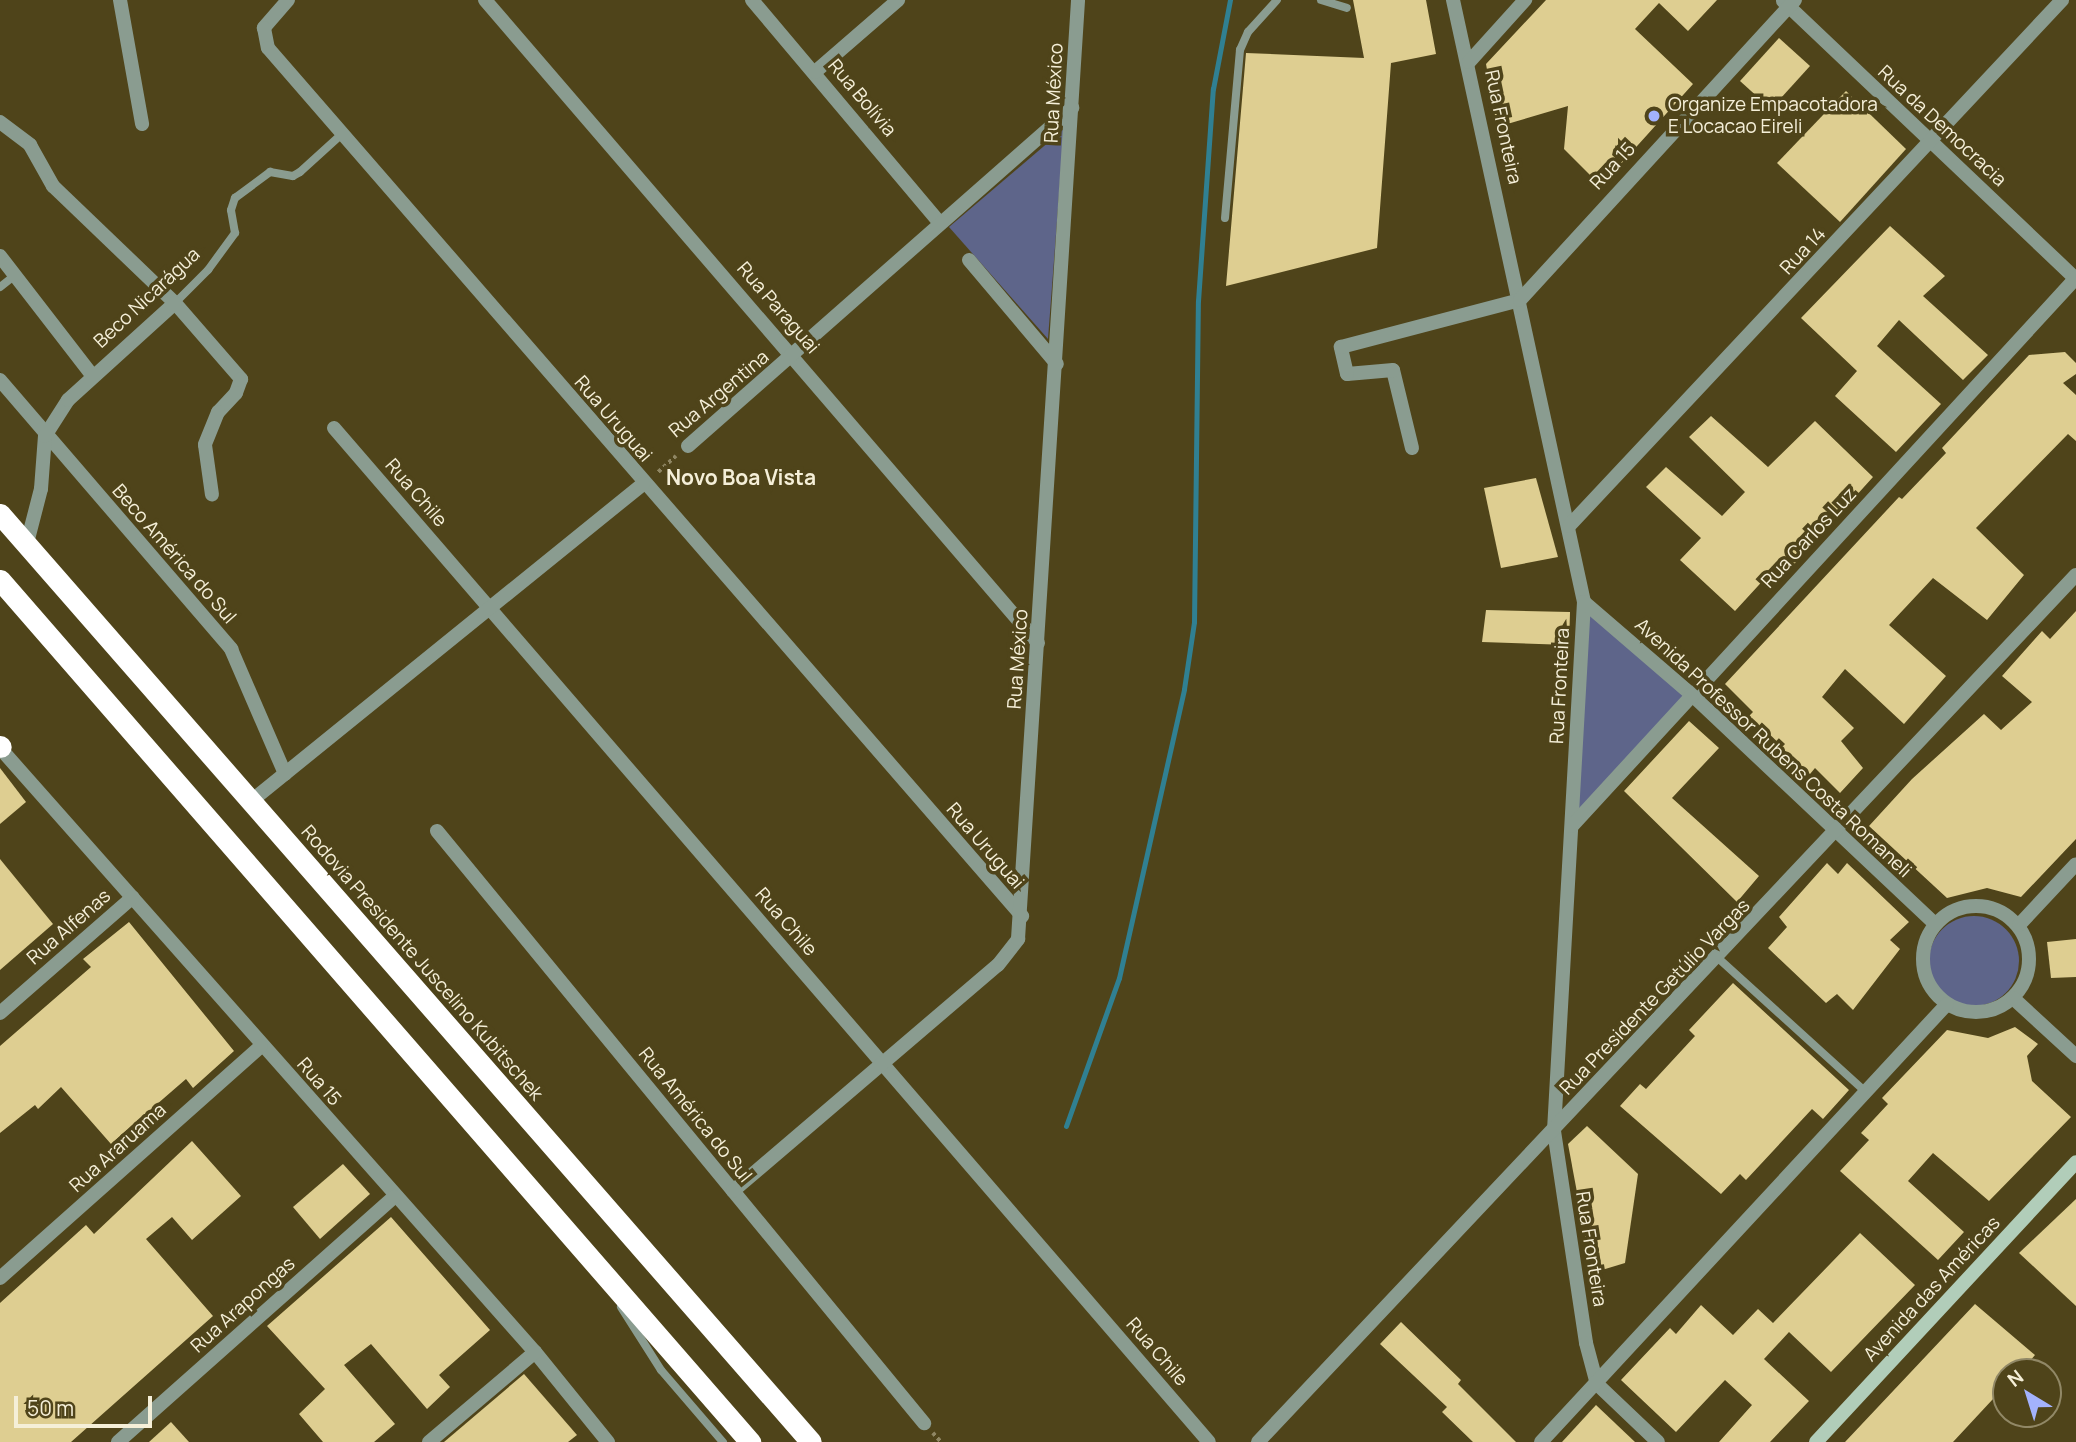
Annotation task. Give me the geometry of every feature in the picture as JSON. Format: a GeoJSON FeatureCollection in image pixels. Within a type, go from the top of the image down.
{"type":"FeatureCollection","features":[{"type":"Feature","properties":{"kind":"highway","name":"Rodovia Presidente Juscelino Kubitschek"},"geometry":{"type":"LineString","coordinates":[[0,514],[811,1442]]}},
{"type":"Feature","properties":{"kind":"highway"},"geometry":{"type":"LineString","coordinates":[[0,580],[750,1442]]}},
{"type":"Feature","properties":{"kind":"main road","name":"Avenida das Américas"},"geometry":{"type":"LineString","coordinates":[[1816,1442],[2076,1161]]}},
{"type":"Feature","properties":{"kind":"street"},"geometry":{"type":"LineString","coordinates":[[120,0],[142,124]]}},
{"type":"Feature","properties":{"kind":"street","name":"Rua Uruguai"},"geometry":{"type":"LineString","coordinates":[[288,0],[270,16],[263,36],[343,134],[643,484],[1022,916]]}},
{"type":"Feature","properties":{"kind":"street","name":"Rua Paraguai"},"geometry":{"type":"LineString","coordinates":[[485,0],[794,356],[1038,643]]}},
{"type":"Feature","properties":{"kind":"street","name":"Rua Bolívia"},"geometry":{"type":"LineString","coordinates":[[752,0],[816,72],[940,223]]}},
{"type":"Feature","properties":{"kind":"street"},"geometry":{"type":"LineString","coordinates":[[816,72],[898,0]]}},
{"type":"Feature","properties":{"kind":"street","name":"Rua México"},"geometry":{"type":"LineString","coordinates":[[733,1191],[998,965],[1018,939],[1022,916],[1078,0]]}},
{"type":"Feature","properties":{"kind":"street","name":"Rua Fronteira"},"geometry":{"type":"LineString","coordinates":[[1453,0],[1469,62],[1584,602],[1554,1131],[1586,1343],[1597,1384]]}},
{"type":"Feature","properties":{"kind":"street"},"geometry":{"type":"LineString","coordinates":[[1469,62],[1524,0]]}},
{"type":"Feature","properties":{"kind":"street","name":"Rua 14"},"geometry":{"type":"LineString","coordinates":[[1569,526],[1932,142],[2062,0]]}},
{"type":"Feature","properties":{"kind":"street","name":"Rua da Democracia"},"geometry":{"type":"LineString","coordinates":[[1788,2],[2076,279]]}},
{"type":"Feature","properties":{"kind":"street","name":"Rua 15"},"geometry":{"type":"LineString","coordinates":[[1520,300],[1788,2]]}},
{"type":"Feature","properties":{"kind":"street","name":"Rua Argentina"},"geometry":{"type":"LineString","coordinates":[[688,446],[794,356],[1072,108]]}},
{"type":"Feature","properties":{"kind":"street"},"geometry":{"type":"LineString","coordinates":[[0,122],[30,145],[53,186],[175,303],[242,383],[218,412],[205,445],[212,495]]}},
{"type":"Feature","properties":{"kind":"street"},"geometry":{"type":"LineString","coordinates":[[0,256],[92,375]]}},
{"type":"Feature","properties":{"kind":"street"},"geometry":{"type":"LineString","coordinates":[[969,260],[1057,364]]}},
{"type":"Feature","properties":{"kind":"street","name":"Rua Carlos Luz"},"geometry":{"type":"LineString","coordinates":[[1572,826],[2076,279]]}},
{"type":"Feature","properties":{"kind":"street"},"geometry":{"type":"LineString","coordinates":[[1412,448],[1393,370],[1347,374],[1341,346],[1520,300]]}},
{"type":"Feature","properties":{"kind":"street","name":"Beco Nicarágua"},"geometry":{"type":"LineString","coordinates":[[27,543],[41,489],[45,436],[68,400],[92,375],[175,303]]}},
{"type":"Feature","properties":{"kind":"street","name":"Beco América do Sul"},"geometry":{"type":"LineString","coordinates":[[0,380],[45,436],[231,649],[285,774]]}},
{"type":"Feature","properties":{"kind":"street","name":"Rua Chile"},"geometry":{"type":"LineString","coordinates":[[334,428],[1209,1442]]}},
{"type":"Feature","properties":{"kind":"street"},"geometry":{"type":"LineString","coordinates":[[250,802],[493,610],[643,484]]}},
{"type":"Feature","properties":{"kind":"street","name":"Rua Presidente Getúlio Vargas"},"geometry":{"type":"LineString","coordinates":[[1258,1442],[1837,833],[2076,575]]}},
{"type":"Feature","properties":{"kind":"street","name":"Avenida Professor Rubens Costa Romaneli"},"geometry":{"type":"LineString","coordinates":[[1584,602],[1691,694],[1935,924]]}},
{"type":"Feature","properties":{"kind":"street","name":"Rua 15"},"geometry":{"type":"LineString","coordinates":[[0,747],[394,1197],[535,1352],[608,1442]]}},
{"type":"Feature","properties":{"kind":"street","name":"Rua América do Sul"},"geometry":{"type":"LineString","coordinates":[[437,831],[924,1423]]}},
{"type":"Feature","properties":{"kind":"street"},"geometry":{"type":"LineString","coordinates":[[2019,925],[2076,864]]}},
{"type":"Feature","properties":{"kind":"street","name":"Rua Alfenas"},"geometry":{"type":"LineString","coordinates":[[0,1013],[133,897]]}},
{"type":"Feature","properties":{"kind":"street"},"geometry":{"type":"LineString","coordinates":[[1978,905],[2007,914],[2019,925],[2027,939],[2029,971],[2013,998],[1981,1012],[1947,1004],[1925,976],[1924,949],[1935,924],[1954,910],[1978,905]]}},
{"type":"Feature","properties":{"kind":"street"},"geometry":{"type":"LineString","coordinates":[[2013,998],[2076,1056]]}},
{"type":"Feature","properties":{"kind":"street"},"geometry":{"type":"LineString","coordinates":[[1541,1442],[1947,1004]]}},
{"type":"Feature","properties":{"kind":"street","name":"Rua Araruama"},"geometry":{"type":"LineString","coordinates":[[0,1278],[261,1046]]}},
{"type":"Feature","properties":{"kind":"street","name":"Rua Arapongas"},"geometry":{"type":"LineString","coordinates":[[118,1442],[394,1197]]}},
{"type":"Feature","properties":{"kind":"street"},"geometry":{"type":"LineString","coordinates":[[429,1442],[535,1352]]}},
{"type":"Feature","properties":{"kind":"street"},"geometry":{"type":"LineString","coordinates":[[1597,1384],[1658,1442]]}},
{"type":"Feature","properties":{"kind":"lane"},"geometry":{"type":"LineString","coordinates":[[1225,218],[1240,50],[1248,32],[1277,0]]}},
{"type":"Feature","properties":{"kind":"lane"},"geometry":{"type":"LineString","coordinates":[[1321,0],[1347,8]]}},
{"type":"Feature","properties":{"kind":"lane","name":"Beco Nicarágua"},"geometry":{"type":"LineString","coordinates":[[175,303],[208,270],[235,233],[231,210],[235,198],[270,172],[293,176],[300,172],[343,134]]}},
{"type":"Feature","properties":{"kind":"lane"},"geometry":{"type":"LineString","coordinates":[[0,287],[14,276]]}},
{"type":"Feature","properties":{"kind":"lane"},"geometry":{"type":"LineString","coordinates":[[1718,958],[1866,1092]]}},
{"type":"Feature","properties":{"kind":"lane"},"geometry":{"type":"LineString","coordinates":[[604,1273],[628,1321],[661,1370],[723,1442]]}},
{"type":"Feature","properties":{"kind":"path","name":"Rua Argentina"},"geometry":{"type":"LineString","coordinates":[[643,484],[688,446]]}},
{"type":"Feature","properties":{"kind":"shaded area"},"geometry":{"type":"Polygon","coordinates":[[[1064,129],[1048,339],[949,227],[1064,129]]]}},
{"type":"Feature","properties":{"kind":"shaded area"},"geometry":{"type":"Polygon","coordinates":[[[1584,602],[1691,694],[1572,826],[1584,602]]]}},
{"type":"Feature","properties":{"kind":"shaded area"},"geometry":{"type":"Polygon","coordinates":[[[1974,916],[1991,919],[2006,929],[2016,944],[2019,961],[2016,978],[2006,993],[1991,1003],[1974,1006],[1957,1003],[1942,993],[1932,978],[1929,961],[1932,944],[1942,929],[1957,919],[1974,916]]]}},
{"type":"Feature","properties":{"kind":"building"},"geometry":{"type":"Polygon","coordinates":[[[1353,0],[1426,0],[1436,54],[1391,63],[1377,248],[1226,286],[1246,53],[1364,58],[1353,0]]]}},
{"type":"Feature","properties":{"kind":"building"},"geometry":{"type":"Polygon","coordinates":[[[1546,0],[1717,0],[1688,31],[1659,3],[1635,29],[1693,84],[1601,186],[1564,149],[1568,106],[1497,127],[1486,64],[1546,0]]]}},
{"type":"Feature","properties":{"kind":"building"},"geometry":{"type":"Polygon","coordinates":[[[1779,38],[1810,66],[1771,109],[1740,81],[1779,38]]]}},
{"type":"Feature","properties":{"kind":"building"},"geometry":{"type":"Polygon","coordinates":[[[1846,91],[1906,149],[1840,222],[1777,163],[1846,91]]]}},
{"type":"Feature","properties":{"kind":"building"},"geometry":{"type":"Polygon","coordinates":[[[1890,226],[1945,276],[1923,296],[1988,355],[1963,380],[1899,320],[1877,346],[1941,404],[1896,452],[1835,396],[1857,371],[1801,318],[1890,226]]]}},
{"type":"Feature","properties":{"kind":"building"},"geometry":{"type":"Polygon","coordinates":[[[2065,352],[2076,363],[2076,374],[2063,383],[2076,395],[2076,441],[2068,434],[1976,528],[2024,575],[1987,620],[1933,578],[1889,625],[1946,676],[1904,724],[1845,669],[1822,697],[1854,728],[1841,741],[1863,768],[1840,793],[1815,768],[1810,774],[1748,717],[1753,712],[1725,684],[1899,497],[1902,499],[1946,453],[1942,448],[2029,355],[2065,352]]]}},
{"type":"Feature","properties":{"kind":"building"},"geometry":{"type":"Polygon","coordinates":[[[1711,416],[1768,467],[1815,421],[1873,477],[1789,570],[1780,562],[1735,611],[1680,560],[1701,538],[1646,487],[1666,467],[1722,516],[1745,492],[1689,437],[1711,416]]]}},
{"type":"Feature","properties":{"kind":"building"},"geometry":{"type":"Polygon","coordinates":[[[1536,478],[1558,557],[1501,568],[1484,488],[1536,478]]]}},
{"type":"Feature","properties":{"kind":"building"},"geometry":{"type":"Polygon","coordinates":[[[1486,610],[1570,612],[1569,645],[1482,642],[1486,610]]]}},
{"type":"Feature","properties":{"kind":"building"},"geometry":{"type":"Polygon","coordinates":[[[2076,611],[2076,839],[2021,897],[1987,888],[1947,898],[1869,826],[1912,779],[1984,714],[2001,730],[2032,702],[2002,676],[2042,631],[2050,639],[2076,611]]]}},
{"type":"Feature","properties":{"kind":"building"},"geometry":{"type":"Polygon","coordinates":[[[1689,721],[1719,748],[1672,798],[1759,876],[1737,902],[1624,791],[1689,721]]]}},
{"type":"Feature","properties":{"kind":"building"},"geometry":{"type":"Polygon","coordinates":[[[0,768],[26,802],[0,824],[0,768]]]}},
{"type":"Feature","properties":{"kind":"building"},"geometry":{"type":"Polygon","coordinates":[[[0,859],[53,924],[0,970],[0,859]]]}},
{"type":"Feature","properties":{"kind":"building"},"geometry":{"type":"Polygon","coordinates":[[[1827,863],[1838,874],[1847,863],[1909,922],[1890,940],[1900,949],[1853,1010],[1837,994],[1826,1003],[1768,948],[1787,927],[1779,917],[1827,863]]]}},
{"type":"Feature","properties":{"kind":"building"},"geometry":{"type":"Polygon","coordinates":[[[129,922],[234,1051],[193,1088],[186,1079],[111,1144],[61,1087],[38,1109],[35,1105],[0,1133],[0,1046],[91,967],[83,959],[129,922]]]}},
{"type":"Feature","properties":{"kind":"building"},"geometry":{"type":"Polygon","coordinates":[[[2076,939],[2076,977],[2051,978],[2047,942],[2076,939]]]}},
{"type":"Feature","properties":{"kind":"building"},"geometry":{"type":"Polygon","coordinates":[[[1733,983],[1849,1090],[1823,1119],[1812,1109],[1746,1180],[1740,1174],[1721,1194],[1620,1106],[1640,1084],[1646,1089],[1695,1036],[1689,1030],[1733,983]]]}},
{"type":"Feature","properties":{"kind":"building"},"geometry":{"type":"Polygon","coordinates":[[[2015,1027],[2038,1044],[2027,1056],[2032,1081],[2071,1117],[1989,1201],[1933,1153],[1908,1181],[1964,1232],[1938,1260],[1840,1171],[1869,1140],[1861,1133],[1888,1104],[1882,1098],[1947,1030],[1988,1038],[2015,1027]]]}},
{"type":"Feature","properties":{"kind":"building"},"geometry":{"type":"Polygon","coordinates":[[[1587,1126],[1638,1174],[1625,1263],[1592,1273],[1568,1144],[1587,1126]]]}},
{"type":"Feature","properties":{"kind":"building"},"geometry":{"type":"Polygon","coordinates":[[[192,1141],[241,1196],[192,1240],[172,1217],[146,1239],[213,1316],[71,1442],[0,1442],[0,1303],[86,1225],[94,1234],[192,1141]]]}},
{"type":"Feature","properties":{"kind":"building"},"geometry":{"type":"Polygon","coordinates":[[[343,1164],[370,1194],[320,1239],[293,1207],[343,1164]]]}},
{"type":"Feature","properties":{"kind":"building"},"geometry":{"type":"Polygon","coordinates":[[[2076,1199],[2076,1306],[2019,1253],[2076,1199]]]}},
{"type":"Feature","properties":{"kind":"building"},"geometry":{"type":"Polygon","coordinates":[[[391,1217],[490,1330],[439,1375],[450,1387],[427,1409],[371,1344],[344,1365],[395,1424],[374,1442],[323,1442],[299,1414],[325,1389],[267,1326],[391,1217]]]}},
{"type":"Feature","properties":{"kind":"building"},"geometry":{"type":"Polygon","coordinates":[[[1860,1233],[1915,1285],[1831,1372],[1789,1332],[1764,1359],[1809,1401],[1770,1442],[1719,1442],[1752,1405],[1725,1380],[1676,1432],[1621,1380],[1670,1328],[1676,1334],[1701,1305],[1733,1335],[1758,1309],[1773,1323],[1860,1233]]]}},
{"type":"Feature","properties":{"kind":"building"},"geometry":{"type":"Polygon","coordinates":[[[1975,1304],[2035,1355],[2032,1358],[1992,1358],[1992,1400],[1953,1442],[1845,1442],[1975,1304]]]}},
{"type":"Feature","properties":{"kind":"building"},"geometry":{"type":"Polygon","coordinates":[[[1401,1322],[1461,1380],[1458,1384],[1516,1442],[1473,1442],[1442,1412],[1447,1407],[1380,1344],[1401,1322]]]}},
{"type":"Feature","properties":{"kind":"building"},"geometry":{"type":"Polygon","coordinates":[[[524,1374],[577,1435],[568,1442],[444,1442],[524,1374]]]}},
{"type":"Feature","properties":{"kind":"building"},"geometry":{"type":"Polygon","coordinates":[[[1596,1405],[1635,1442],[1562,1442],[1596,1405]]]}},
{"type":"Feature","properties":{"kind":"building"},"geometry":{"type":"Polygon","coordinates":[[[171,1422],[189,1442],[149,1442],[171,1422]]]}},
{"type":"Feature","properties":{"kind":"waterway"},"geometry":{"type":"LineString","coordinates":[[1066,1126],[1119,978],[1184,689],[1194,622],[1198,301],[1213,89],[1230,0]]}},
{"type":"Feature","properties":{"kind":"place","name":"Organize Empacotadora E Locacao Eireli"},"geometry":{"type":"Point","coordinates":[1654,116]}},
{"type":"Feature","properties":{"kind":"district","name":"Novo Boa Vista"},"geometry":{"type":"Point","coordinates":[741,477]}}]}
